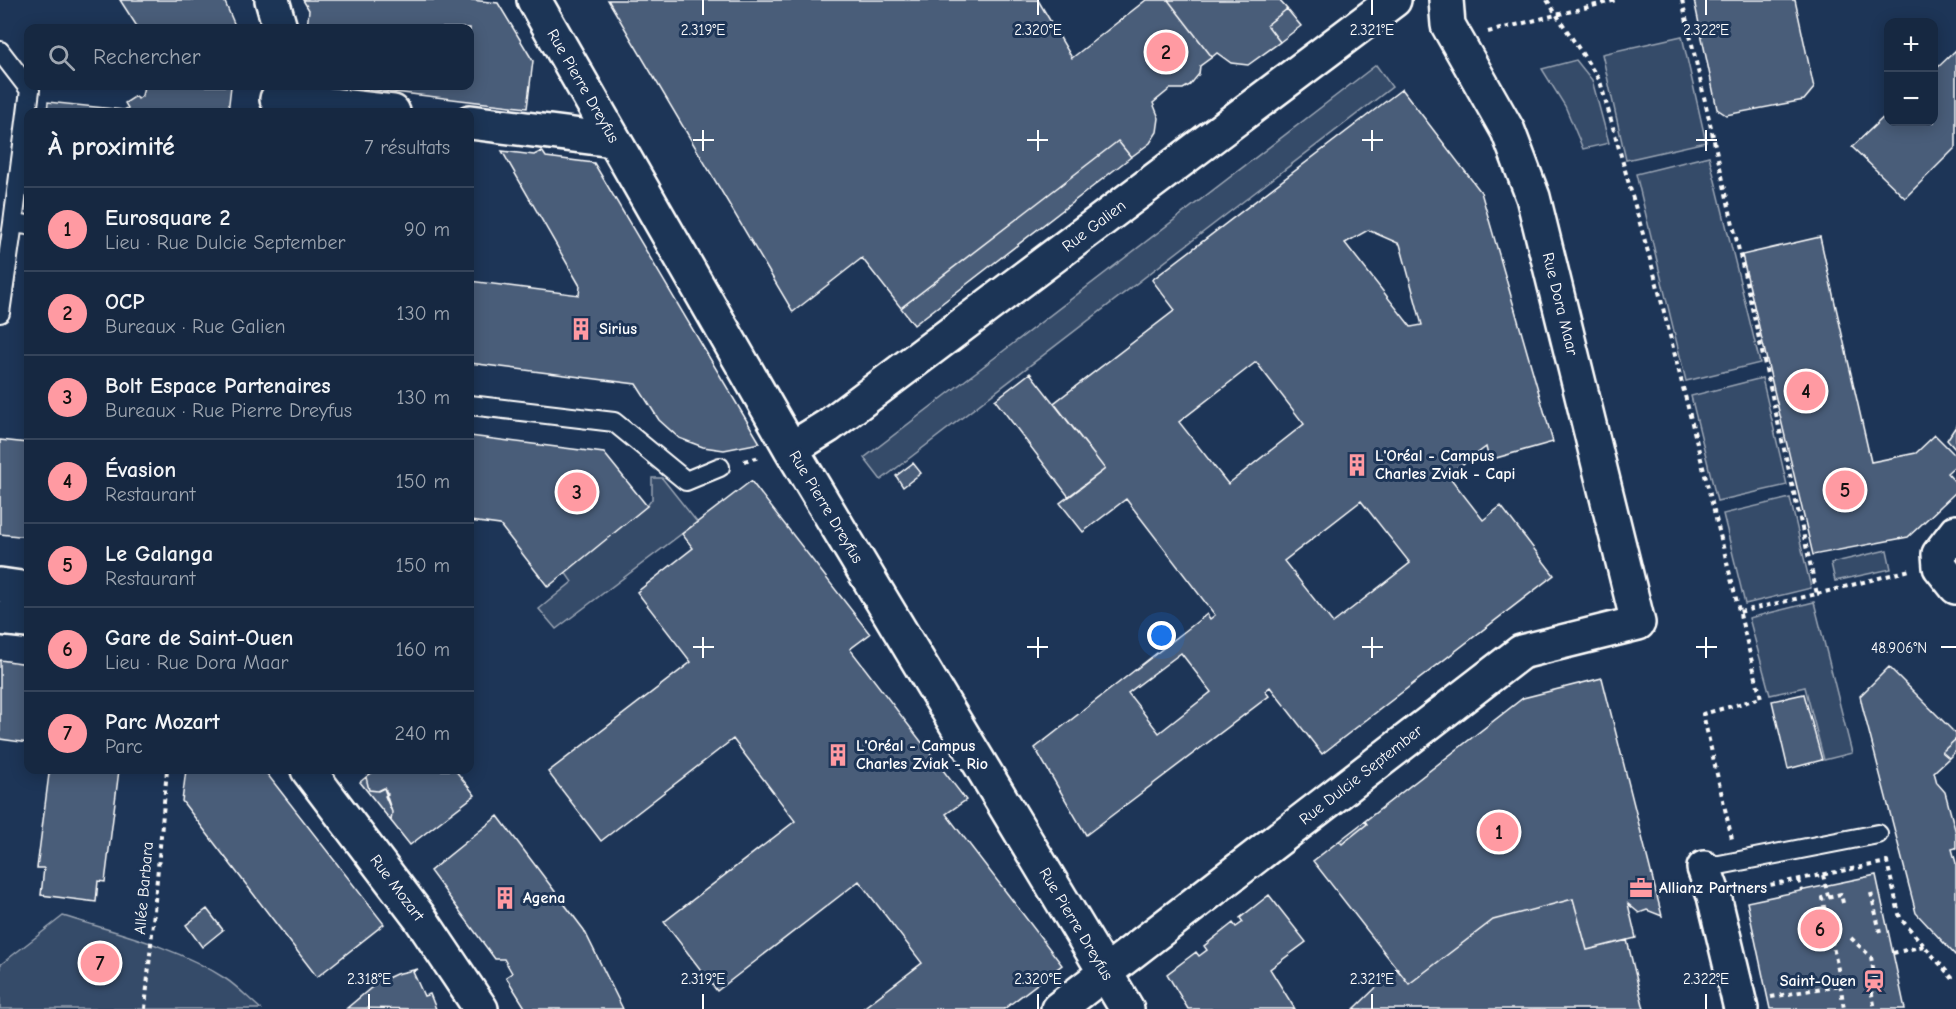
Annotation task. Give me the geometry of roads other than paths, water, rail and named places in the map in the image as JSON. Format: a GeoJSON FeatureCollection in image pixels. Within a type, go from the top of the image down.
{"type":"FeatureCollection","features":[{"type":"Feature","properties":{"kind":"street"},"geometry":{"type":"LineString","coordinates":[[272,0],[279,24]]}},
{"type":"Feature","properties":{"kind":"street","name":"Rue Pierre Dreyfus"},"geometry":{"type":"LineString","coordinates":[[534,0],[791,449],[1126,1008]]}},
{"type":"Feature","properties":{"kind":"street","name":"Rue Galien"},"geometry":{"type":"LineString","coordinates":[[791,449],[828,426],[1394,0]]}},
{"type":"Feature","properties":{"kind":"street","name":"Rue Dora Maar"},"geometry":{"type":"LineString","coordinates":[[1446,0],[1448,25],[1508,131],[1533,197],[1638,623]]}},
{"type":"Feature","properties":{"kind":"street"},"geometry":{"type":"LineString","coordinates":[[277,99],[357,108]]}},
{"type":"Feature","properties":{"kind":"street"},"geometry":{"type":"LineString","coordinates":[[474,123],[613,140]]}},
{"type":"Feature","properties":{"kind":"street"},"geometry":{"type":"LineString","coordinates":[[0,585],[24,588]]}},
{"type":"Feature","properties":{"kind":"street"},"geometry":{"type":"LineString","coordinates":[[0,618],[24,621]]}},
{"type":"Feature","properties":{"kind":"street","name":"Rue Dulcie September"},"geometry":{"type":"LineString","coordinates":[[1058,1009],[1521,652],[1638,623]]}},
{"type":"Feature","properties":{"kind":"street","name":"Rue Mozart"},"geometry":{"type":"LineString","coordinates":[[311,774],[420,918],[481,1009]]}},
{"type":"Feature","properties":{"kind":"street"},"geometry":{"type":"LineString","coordinates":[[1704,868],[1754,1003]]}},
{"type":"Feature","properties":{"kind":"lane"},"geometry":{"type":"LineString","coordinates":[[0,51],[24,82]]}},
{"type":"Feature","properties":{"kind":"lane"},"geometry":{"type":"LineString","coordinates":[[29,108],[30,90]]}},
{"type":"Feature","properties":{"kind":"lane"},"geometry":{"type":"LineString","coordinates":[[0,313],[21,224],[24,179]]}},
{"type":"Feature","properties":{"kind":"lane"},"geometry":{"type":"LineString","coordinates":[[474,405],[614,422],[686,481],[720,467]]}},
{"type":"Feature","properties":{"kind":"lane"},"geometry":{"type":"LineString","coordinates":[[1704,868],[1878,834]]}},
{"type":"Feature","properties":{"kind":"place","name":"OCP"},"geometry":{"type":"Point","coordinates":[1166,52]}},
{"type":"Feature","properties":{"kind":"place","name":"Sirius"},"geometry":{"type":"Point","coordinates":[581,329]}},
{"type":"Feature","properties":{"kind":"place","name":"Évasion"},"geometry":{"type":"Point","coordinates":[1806,391]}},
{"type":"Feature","properties":{"kind":"place","name":"L'Oréal - Campus Charles Zviak - Capi"},"geometry":{"type":"Point","coordinates":[1357,465]}},
{"type":"Feature","properties":{"kind":"place","name":"Le Galanga"},"geometry":{"type":"Point","coordinates":[1845,490]}},
{"type":"Feature","properties":{"kind":"place","name":"Bolt Espace Partenaires"},"geometry":{"type":"Point","coordinates":[577,492]}},
{"type":"Feature","properties":{"kind":"place","name":"L'Oréal - Campus Charles Zviak - Rio"},"geometry":{"type":"Point","coordinates":[838,755]}},
{"type":"Feature","properties":{"kind":"place","name":"Eurosquare 2"},"geometry":{"type":"Point","coordinates":[1499,832]}},
{"type":"Feature","properties":{"kind":"place","name":"Allianz Partners"},"geometry":{"type":"Point","coordinates":[1641,888]}},
{"type":"Feature","properties":{"kind":"place","name":"Agena"},"geometry":{"type":"Point","coordinates":[505,898]}},
{"type":"Feature","properties":{"kind":"place","name":"Gare de Saint-Ouen"},"geometry":{"type":"Point","coordinates":[1820,929]}},
{"type":"Feature","properties":{"kind":"place","name":"Parc Mozart"},"geometry":{"type":"Point","coordinates":[100,963]}},
{"type":"Feature","properties":{"kind":"place","name":"Saint-Ouen"},"geometry":{"type":"Point","coordinates":[1874,981]}}]}
